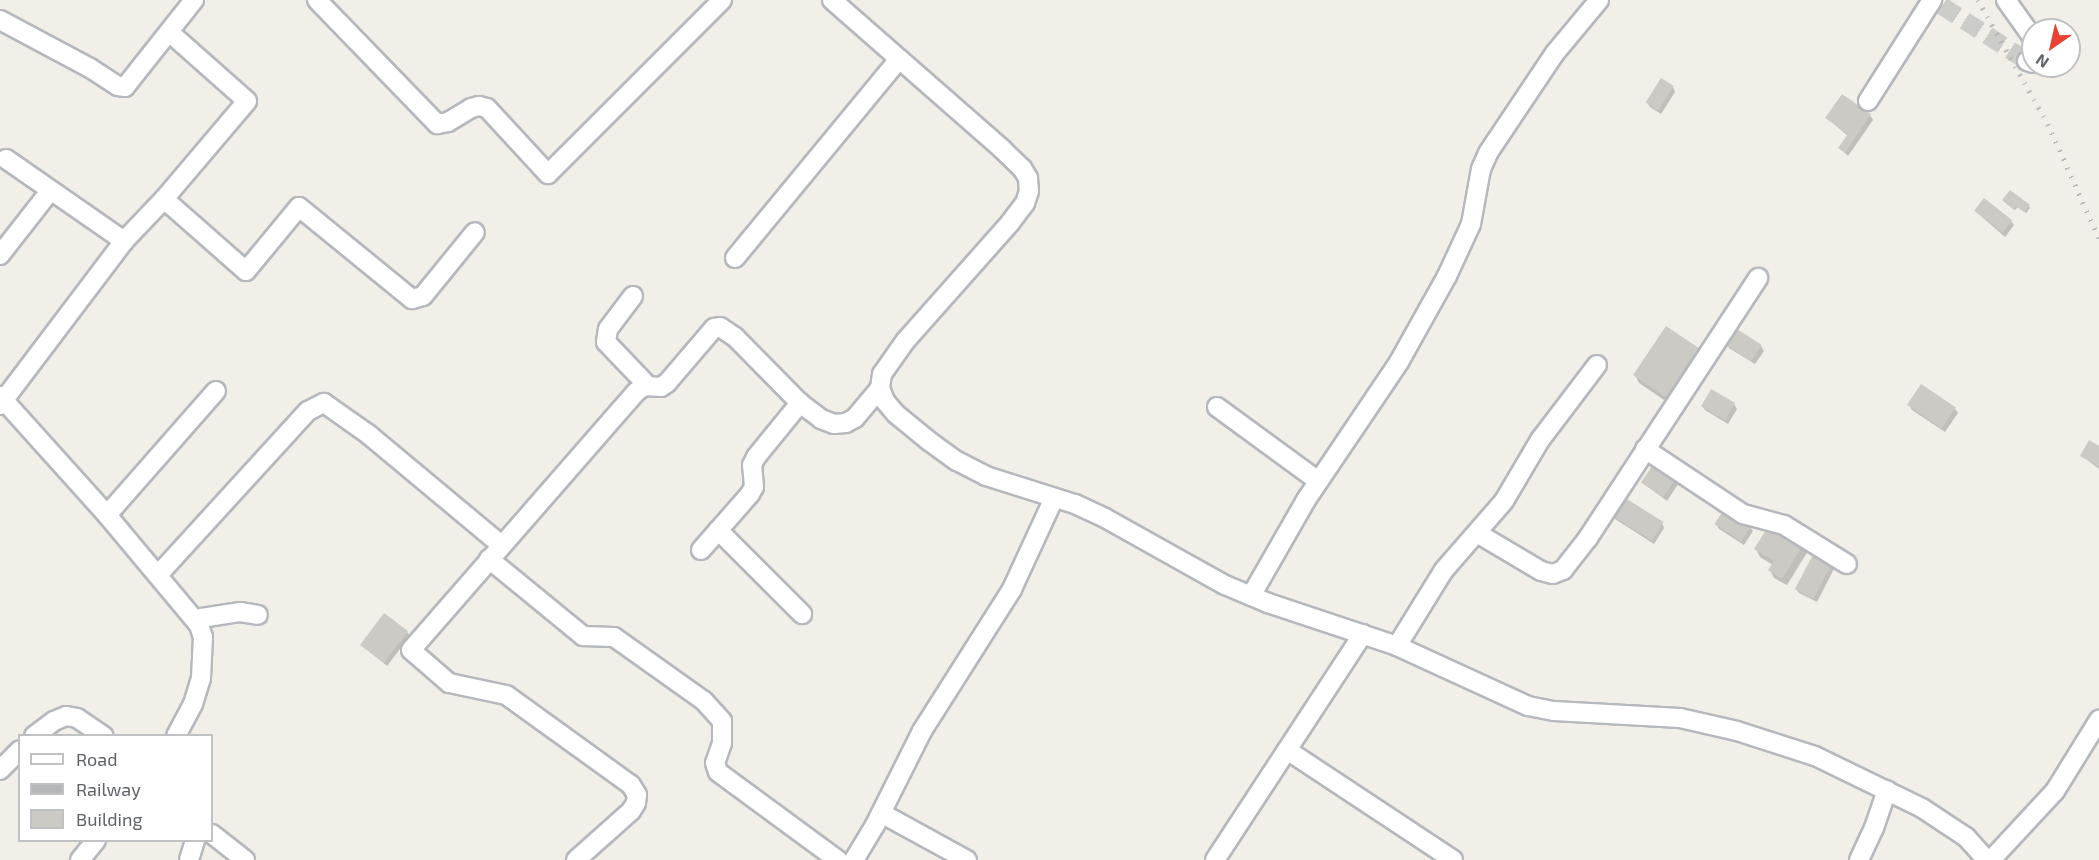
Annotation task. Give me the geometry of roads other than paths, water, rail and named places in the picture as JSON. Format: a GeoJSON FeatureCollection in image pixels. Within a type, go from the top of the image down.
{"type":"FeatureCollection","features":[{"type":"Feature","properties":{"kind":"street"},"geometry":{"type":"LineString","coordinates":[[0,20],[121,87],[125,87],[194,0]]}},
{"type":"Feature","properties":{"kind":"street"},"geometry":{"type":"LineString","coordinates":[[317,0],[437,124],[448,122],[471,108],[479,106],[487,108],[548,174],[722,0]]}},
{"type":"Feature","properties":{"kind":"street"},"geometry":{"type":"LineString","coordinates":[[832,0],[1022,168],[1029,178],[1029,191],[1025,203],[890,359],[882,374],[880,388],[885,401],[896,414],[957,462],[986,476],[1075,504],[1131,530],[1225,585],[1397,646],[1527,706],[1554,711],[1680,718],[1737,731],[1815,756],[1887,790],[1947,823],[1966,837],[1989,860],[2055,791],[2099,720]]}},
{"type":"Feature","properties":{"kind":"street"},"geometry":{"type":"LineString","coordinates":[[1251,596],[1318,481],[1399,362],[1463,246],[1471,224],[1481,169],[1488,153],[1555,53],[1599,0]]}},
{"type":"Feature","properties":{"kind":"street"},"geometry":{"type":"LineString","coordinates":[[2006,0],[2021,21]]}},
{"type":"Feature","properties":{"kind":"street"},"geometry":{"type":"LineString","coordinates":[[1868,100],[1930,3]]}},
{"type":"Feature","properties":{"kind":"street"},"geometry":{"type":"LineString","coordinates":[[169,32],[247,101],[164,199],[124,241],[1,400],[107,515],[195,620],[203,637],[201,678],[194,704],[177,734]]}},
{"type":"Feature","properties":{"kind":"street"},"geometry":{"type":"LineString","coordinates":[[735,258],[899,59]]}},
{"type":"Feature","properties":{"kind":"street"},"geometry":{"type":"LineString","coordinates":[[6,159],[124,241]]}},
{"type":"Feature","properties":{"kind":"street"},"geometry":{"type":"LineString","coordinates":[[0,255],[50,191]]}},
{"type":"Feature","properties":{"kind":"street"},"geometry":{"type":"LineString","coordinates":[[164,199],[246,271],[299,207],[412,298],[423,296],[475,232]]}},
{"type":"Feature","properties":{"kind":"street"},"geometry":{"type":"LineString","coordinates":[[1477,533],[1541,571],[1553,574],[1563,570],[1758,278]]}},
{"type":"Feature","properties":{"kind":"street"},"geometry":{"type":"LineString","coordinates":[[633,296],[608,329],[606,342],[609,348],[648,386]]}},
{"type":"Feature","properties":{"kind":"street"},"geometry":{"type":"LineString","coordinates":[[576,860],[631,811],[636,804],[637,795],[631,785],[506,695],[449,683],[411,650],[617,412],[640,388],[661,387],[667,383],[714,328],[720,327],[735,337],[800,403],[821,419],[834,424],[846,423],[855,418],[880,388]]}},
{"type":"Feature","properties":{"kind":"street"},"geometry":{"type":"LineString","coordinates":[[1397,646],[1444,570],[1504,501],[1540,440],[1597,365]]}},
{"type":"Feature","properties":{"kind":"street"},"geometry":{"type":"LineString","coordinates":[[107,515],[216,391]]}},
{"type":"Feature","properties":{"kind":"street"},"geometry":{"type":"LineString","coordinates":[[158,575],[308,411],[324,403],[368,434],[576,631],[590,638],[614,638],[704,701],[722,721],[724,732],[715,763],[718,772],[838,860]]}},
{"type":"Feature","properties":{"kind":"street"},"geometry":{"type":"LineString","coordinates":[[701,550],[750,494],[754,487],[753,465],[756,457],[800,403]]}},
{"type":"Feature","properties":{"kind":"street"},"geometry":{"type":"LineString","coordinates":[[1217,407],[1318,481]]}},
{"type":"Feature","properties":{"kind":"street"},"geometry":{"type":"LineString","coordinates":[[1645,449],[1743,514],[1784,525],[1847,564]]}},
{"type":"Feature","properties":{"kind":"street"},"geometry":{"type":"LineString","coordinates":[[854,860],[881,813],[922,731],[1012,589],[1054,498]]}},
{"type":"Feature","properties":{"kind":"street"},"geometry":{"type":"LineString","coordinates":[[718,530],[802,614]]}},
{"type":"Feature","properties":{"kind":"street"},"geometry":{"type":"LineString","coordinates":[[195,620],[240,612],[258,615]]}},
{"type":"Feature","properties":{"kind":"street"},"geometry":{"type":"LineString","coordinates":[[1215,860],[1363,634]]}},
{"type":"Feature","properties":{"kind":"street"},"geometry":{"type":"LineString","coordinates":[[35,734],[54,720],[66,716],[77,718],[102,734]]}},
{"type":"Feature","properties":{"kind":"street"},"geometry":{"type":"LineString","coordinates":[[1287,750],[1453,860]]}},
{"type":"Feature","properties":{"kind":"street"},"geometry":{"type":"LineString","coordinates":[[0,770],[18,752]]}},
{"type":"Feature","properties":{"kind":"street"},"geometry":{"type":"LineString","coordinates":[[1859,860],[1874,828],[1887,790]]}},
{"type":"Feature","properties":{"kind":"street"},"geometry":{"type":"LineString","coordinates":[[881,813],[967,860]]}},
{"type":"Feature","properties":{"kind":"street"},"geometry":{"type":"LineString","coordinates":[[213,835],[244,860]]}},
{"type":"Feature","properties":{"kind":"street"},"geometry":{"type":"LineString","coordinates":[[80,860],[94,842]]}},
{"type":"Feature","properties":{"kind":"street"},"geometry":{"type":"LineString","coordinates":[[189,860],[194,842]]}},
{"type":"Feature","properties":{"kind":"tunnel"},"geometry":{"type":"LineString","coordinates":[[1942,6],[2021,57]]}},
{"type":"Feature","properties":{"kind":"railway"},"geometry":{"type":"LineString","coordinates":[[1978,0],[2048,124],[2099,238]]}}]}
